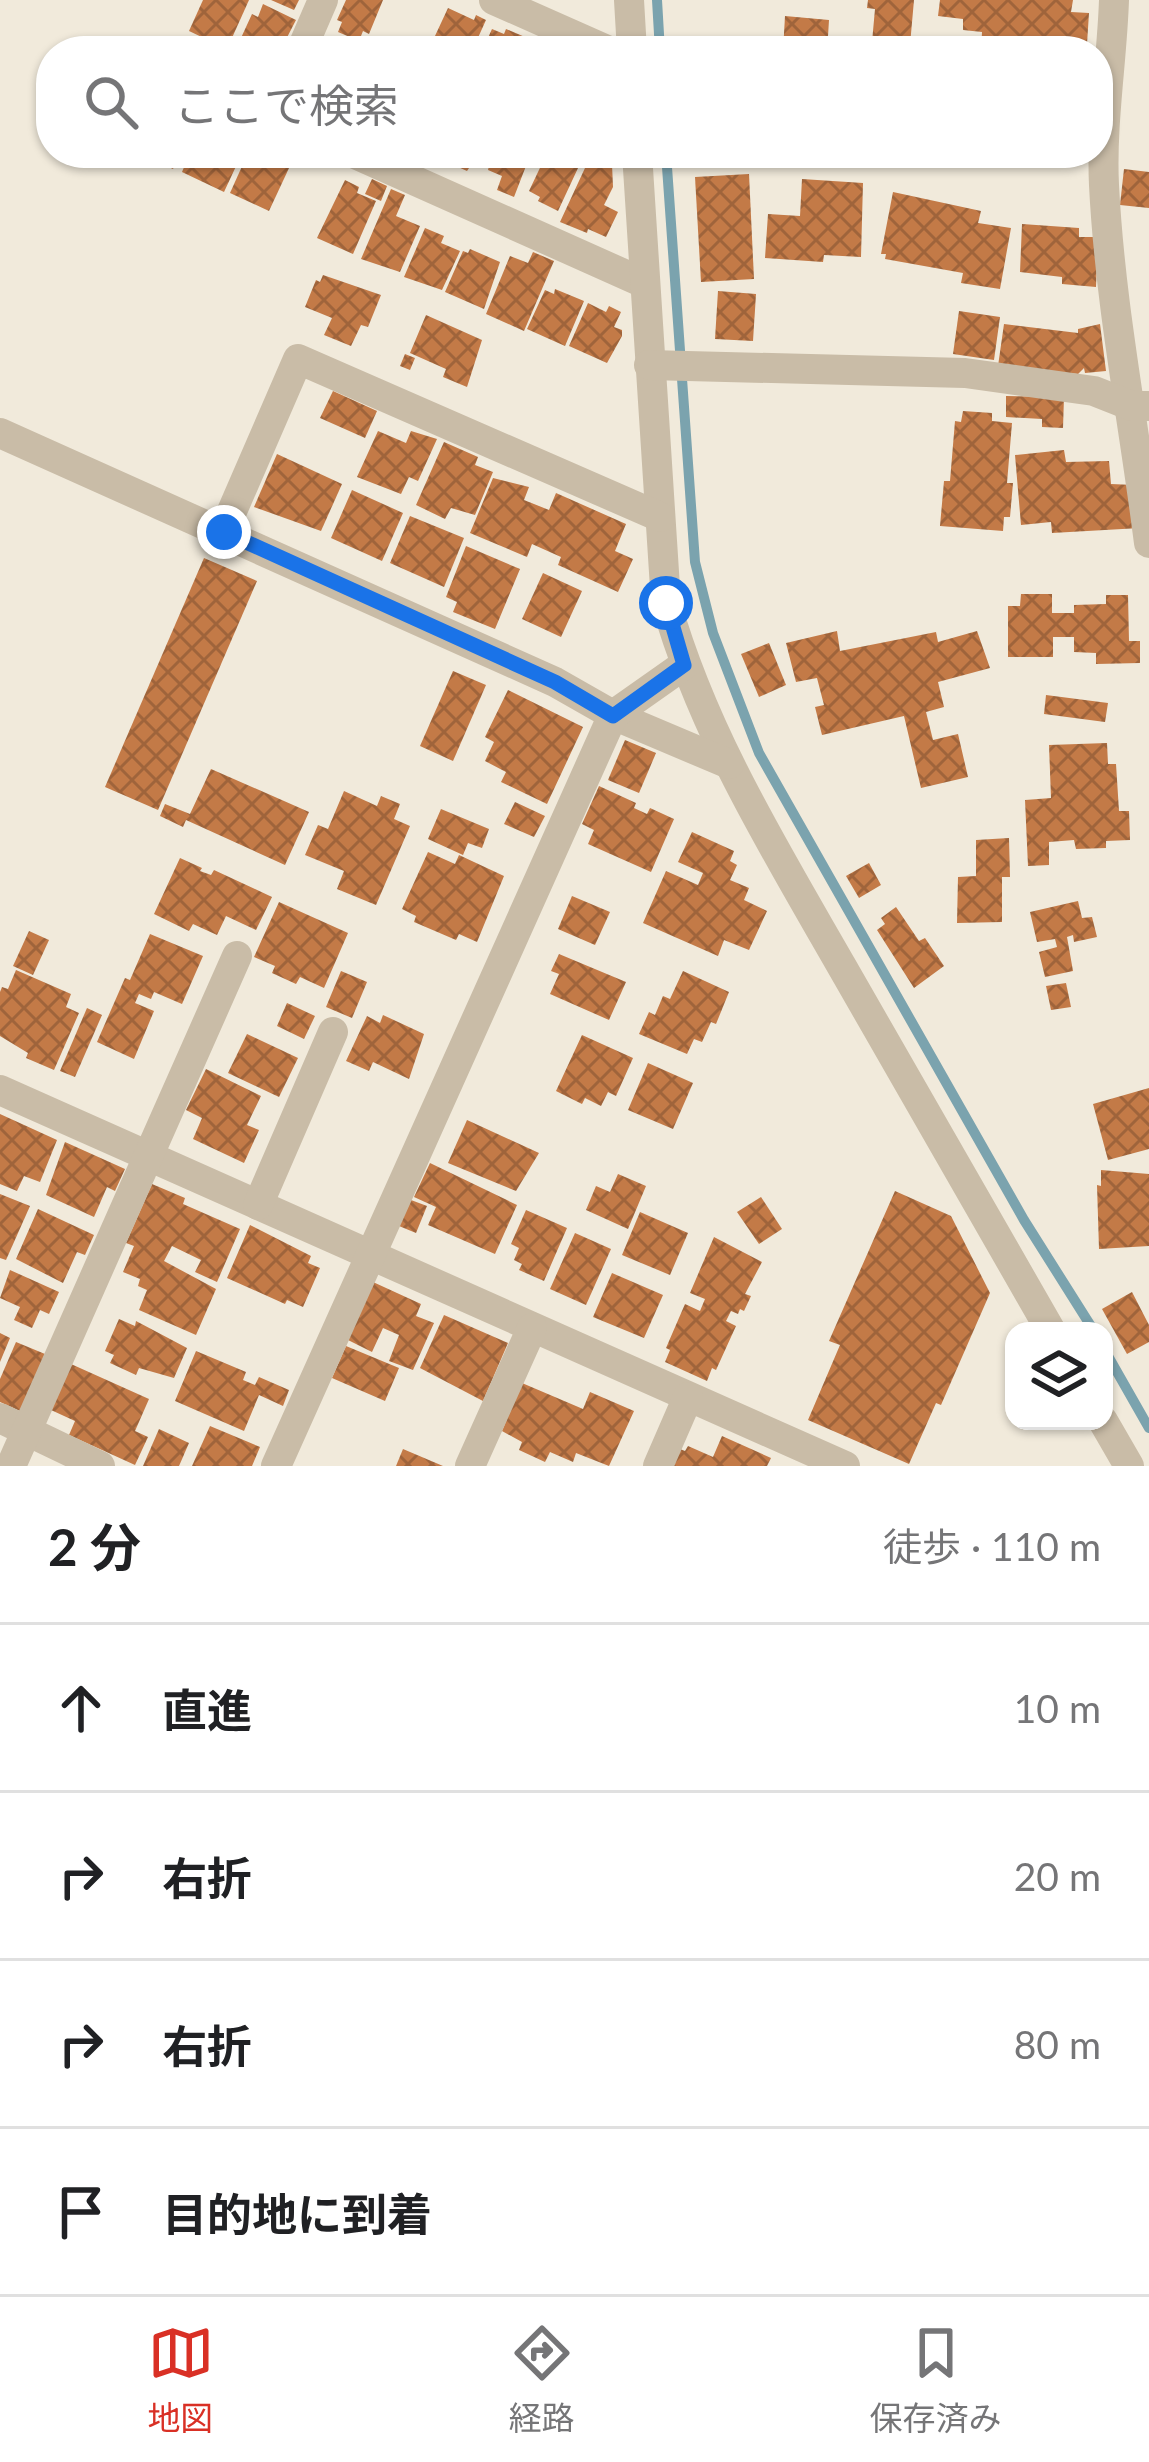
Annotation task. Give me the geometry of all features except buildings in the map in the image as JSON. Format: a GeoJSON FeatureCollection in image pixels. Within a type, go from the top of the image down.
{"type":"FeatureCollection","features":[{"type":"Feature","properties":{"kind":"street"},"geometry":{"type":"LineString","coordinates":[[307,36],[323,0]]}},
{"type":"Feature","properties":{"kind":"street"},"geometry":{"type":"LineString","coordinates":[[494,0],[575,36]]}},
{"type":"Feature","properties":{"kind":"street"},"geometry":{"type":"LineString","coordinates":[[629,0],[631,36]]}},
{"type":"Feature","properties":{"kind":"street"},"geometry":{"type":"LineString","coordinates":[[1112,36],[1114,0]]}},
{"type":"Feature","properties":{"kind":"street"},"geometry":{"type":"LineString","coordinates":[[387,168],[644,283]]}},
{"type":"Feature","properties":{"kind":"street"},"geometry":{"type":"LineString","coordinates":[[639,168],[644,283],[672,366],[660,517],[666,603],[684,665],[729,764],[1046,1322]]}},
{"type":"Feature","properties":{"kind":"street"},"geometry":{"type":"LineString","coordinates":[[1105,168],[1120,355],[1140,406],[1149,543]]}},
{"type":"Feature","properties":{"kind":"street"},"geometry":{"type":"LineString","coordinates":[[224,532],[298,359],[660,517]]}},
{"type":"Feature","properties":{"kind":"street"},"geometry":{"type":"LineString","coordinates":[[672,366],[965,374],[1094,391],[1140,406]]}},
{"type":"Feature","properties":{"kind":"street"},"geometry":{"type":"LineString","coordinates":[[0,433],[555,682],[613,716],[729,764]]}},
{"type":"Feature","properties":{"kind":"street"},"geometry":{"type":"LineString","coordinates":[[276,1466],[613,716],[684,665]]}},
{"type":"Feature","properties":{"kind":"street"},"geometry":{"type":"LineString","coordinates":[[11,1466],[14,1424],[148,1156],[238,956]]}},
{"type":"Feature","properties":{"kind":"street"},"geometry":{"type":"LineString","coordinates":[[258,1205],[333,1032]]}},
{"type":"Feature","properties":{"kind":"street"},"geometry":{"type":"LineString","coordinates":[[0,1090],[845,1466]]}},
{"type":"Feature","properties":{"kind":"street"},"geometry":{"type":"LineString","coordinates":[[470,1466],[532,1328]]}},
{"type":"Feature","properties":{"kind":"street"},"geometry":{"type":"LineString","coordinates":[[658,1466],[688,1397]]}},
{"type":"Feature","properties":{"kind":"street"},"geometry":{"type":"LineString","coordinates":[[14,1424],[100,1466]]}},
{"type":"Feature","properties":{"kind":"street"},"geometry":{"type":"LineString","coordinates":[[1108,1430],[1129,1466]]}},
{"type":"Feature","properties":{"kind":"waterway"},"geometry":{"type":"LineString","coordinates":[[657,0],[659,36]]}},
{"type":"Feature","properties":{"kind":"waterway"},"geometry":{"type":"LineString","coordinates":[[667,168],[695,562],[713,633],[759,753],[1024,1220],[1088,1322]]}},
{"type":"Feature","properties":{"kind":"waterway"},"geometry":{"type":"LineString","coordinates":[[1113,1365],[1149,1428]]}},
{"type":"Feature","properties":{"kind":"route"},"geometry":{"type":"LineString","coordinates":[[224,532],[555,682],[613,716],[684,665],[666,603]]}}]}
